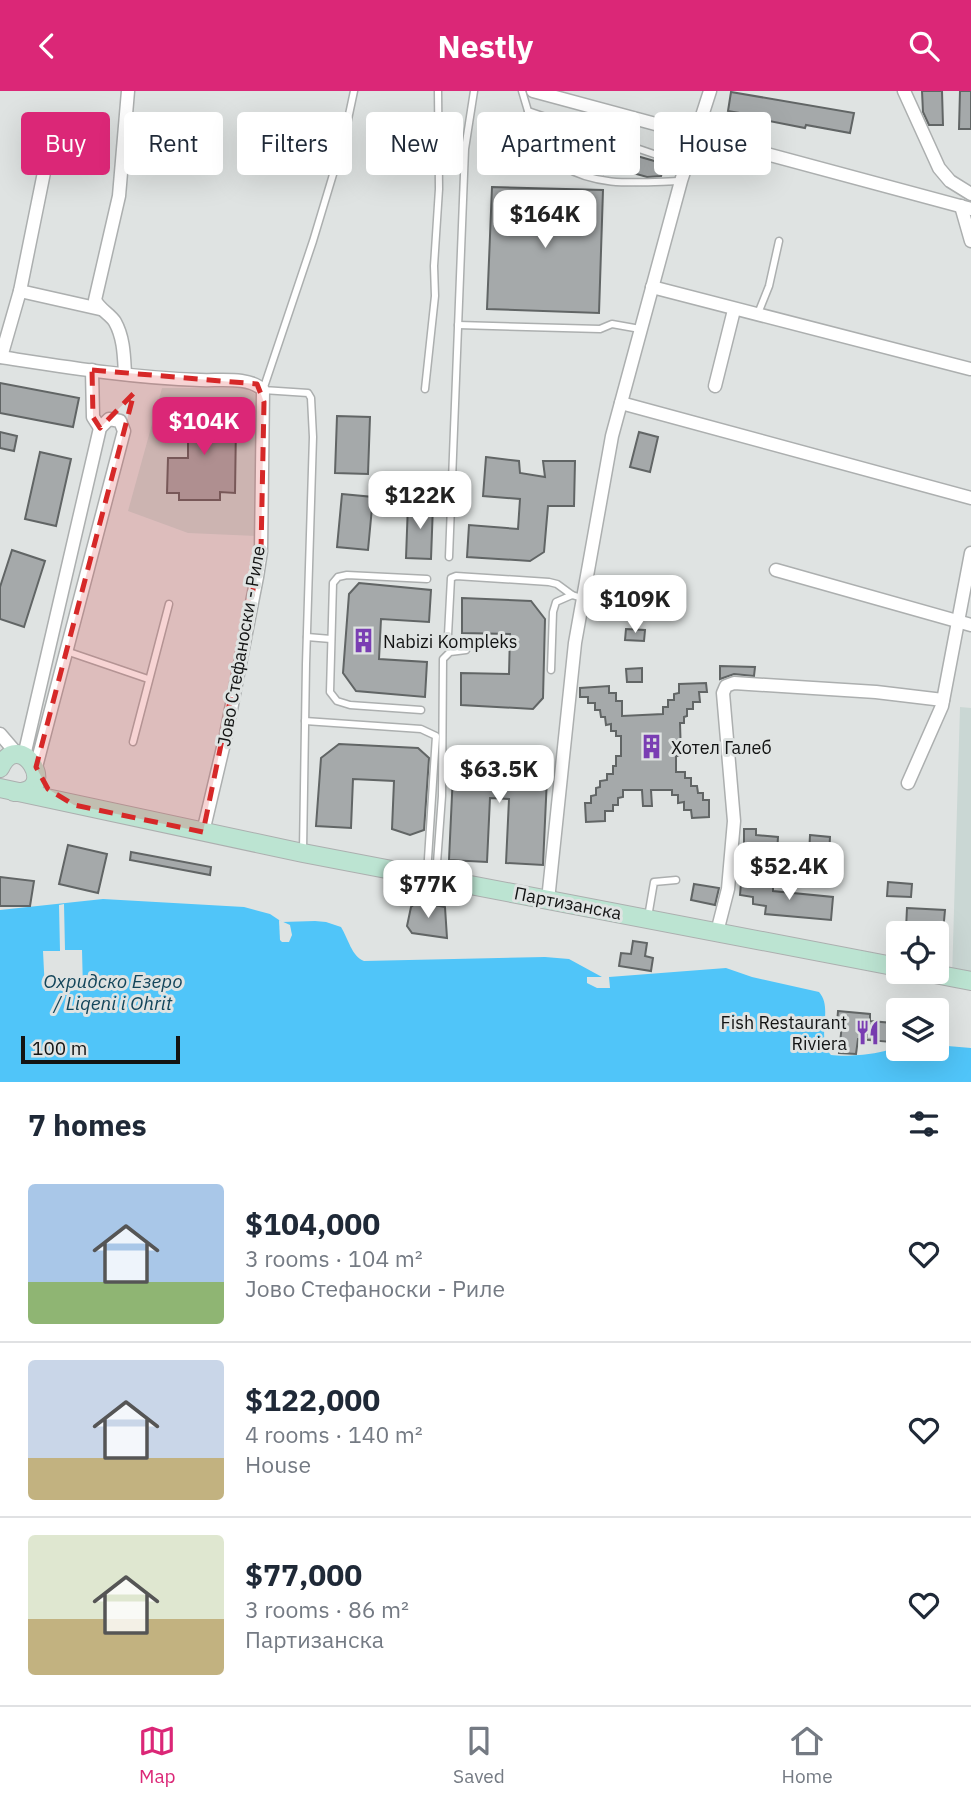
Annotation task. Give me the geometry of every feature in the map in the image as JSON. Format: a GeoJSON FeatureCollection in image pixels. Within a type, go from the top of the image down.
{"type":"FeatureCollection","features":[{"type":"Feature","properties":{"kind":"main road","name":"Партизанска"},"geometry":{"type":"LineString","coordinates":[[13,771],[74,805]]}},
{"type":"Feature","properties":{"kind":"main road","name":"Партизанска"},"geometry":{"type":"LineString","coordinates":[[13,771],[74,805],[303,853],[886,965]]}},
{"type":"Feature","properties":{"kind":"main road"},"geometry":{"type":"LineString","coordinates":[[949,977],[971,981]]}},
{"type":"Feature","properties":{"kind":"street"},"geometry":{"type":"LineString","coordinates":[[125,374],[123,346],[114,320],[100,309],[95,300],[119,196],[128,91]]}},
{"type":"Feature","properties":{"kind":"street"},"geometry":{"type":"LineString","coordinates":[[533,91],[654,124]]}},
{"type":"Feature","properties":{"kind":"street"},"geometry":{"type":"LineString","coordinates":[[703,112],[710,91]]}},
{"type":"Feature","properties":{"kind":"street"},"geometry":{"type":"LineString","coordinates":[[904,91],[939,168],[950,181],[971,194]]}},
{"type":"Feature","properties":{"kind":"street"},"geometry":{"type":"LineString","coordinates":[[771,156],[961,206],[971,241]]}},
{"type":"Feature","properties":{"kind":"street"},"geometry":{"type":"LineString","coordinates":[[43,175],[20,291],[1,357],[174,380],[245,382],[257,384],[263,390]]}},
{"type":"Feature","properties":{"kind":"street"},"geometry":{"type":"LineString","coordinates":[[548,899],[575,643],[577,597],[621,403],[683,175]]}},
{"type":"Feature","properties":{"kind":"street"},"geometry":{"type":"LineString","coordinates":[[652,287],[970,369]]}},
{"type":"Feature","properties":{"kind":"street"},"geometry":{"type":"LineString","coordinates":[[20,291],[100,309]]}},
{"type":"Feature","properties":{"kind":"street"},"geometry":{"type":"LineString","coordinates":[[715,386],[734,310]]}},
{"type":"Feature","properties":{"kind":"street"},"geometry":{"type":"LineString","coordinates":[[92,370],[93,417],[100,428]]}},
{"type":"Feature","properties":{"kind":"street","name":"Јово Стефаноски - Риле"},"geometry":{"type":"LineString","coordinates":[[203,832],[226,735],[259,564],[263,390]]}},
{"type":"Feature","properties":{"kind":"street"},"geometry":{"type":"LineString","coordinates":[[621,403],[971,498]]}},
{"type":"Feature","properties":{"kind":"street"},"geometry":{"type":"LineString","coordinates":[[109,419],[120,421],[124,431],[66,651],[13,771],[100,428],[109,419]]}},
{"type":"Feature","properties":{"kind":"street"},"geometry":{"type":"LineString","coordinates":[[908,783],[943,700],[965,623],[971,553]]}},
{"type":"Feature","properties":{"kind":"street"},"geometry":{"type":"LineString","coordinates":[[776,570],[965,623]]}},
{"type":"Feature","properties":{"kind":"street"},"geometry":{"type":"LineString","coordinates":[[717,932],[728,889],[734,821],[723,693],[726,686],[734,683],[811,687],[943,700]]}},
{"type":"Feature","properties":{"kind":"street"},"geometry":{"type":"LineString","coordinates":[[2,735],[13,771]]}},
{"type":"Feature","properties":{"kind":"lane"},"geometry":{"type":"LineString","coordinates":[[303,853],[313,450],[311,398],[308,393],[300,390],[263,390],[313,241],[344,138],[354,91]]}},
{"type":"Feature","properties":{"kind":"lane"},"geometry":{"type":"LineString","coordinates":[[425,389],[435,296],[434,266],[439,189],[438,91]]}},
{"type":"Feature","properties":{"kind":"lane"},"geometry":{"type":"LineString","coordinates":[[449,557],[465,149],[474,91]]}},
{"type":"Feature","properties":{"kind":"lane"},"geometry":{"type":"LineString","coordinates":[[522,91],[535,132],[569,170],[584,177],[609,182],[681,181]]}},
{"type":"Feature","properties":{"kind":"lane"},"geometry":{"type":"LineString","coordinates":[[528,111],[654,154]]}},
{"type":"Feature","properties":{"kind":"lane"},"geometry":{"type":"LineString","coordinates":[[757,316],[769,286],[779,241]]}},
{"type":"Feature","properties":{"kind":"lane"},"geometry":{"type":"LineString","coordinates":[[458,325],[600,329],[612,324],[641,329]]}},
{"type":"Feature","properties":{"kind":"lane"},"geometry":{"type":"LineString","coordinates":[[421,709],[350,705],[337,701],[330,692],[333,583],[338,577],[347,575],[427,579]]}},
{"type":"Feature","properties":{"kind":"lane"},"geometry":{"type":"LineString","coordinates":[[448,635],[451,578],[456,576],[549,582],[577,597]]}},
{"type":"Feature","properties":{"kind":"lane"},"geometry":{"type":"LineString","coordinates":[[551,670],[552,612],[556,602],[577,597]]}},
{"type":"Feature","properties":{"kind":"lane"},"geometry":{"type":"LineString","coordinates":[[133,742],[169,604]]}},
{"type":"Feature","properties":{"kind":"lane"},"geometry":{"type":"LineString","coordinates":[[307,637],[331,639]]}},
{"type":"Feature","properties":{"kind":"lane"},"geometry":{"type":"LineString","coordinates":[[432,877],[442,796],[443,659],[450,652],[466,650]]}},
{"type":"Feature","properties":{"kind":"lane"},"geometry":{"type":"LineString","coordinates":[[66,651],[148,679]]}},
{"type":"Feature","properties":{"kind":"lane"},"geometry":{"type":"LineString","coordinates":[[305,722],[421,729],[436,736],[432,877]]}},
{"type":"Feature","properties":{"kind":"lane"},"geometry":{"type":"LineString","coordinates":[[648,919],[654,883],[676,880]]}},
{"type":"Feature","properties":{"kind":"highlighted area"},"geometry":{"type":"Polygon","coordinates":[[[92,370],[257,384],[264,402],[261,551],[203,832],[74,805],[48,789],[36,767],[134,393],[100,428],[93,417],[92,370]]]}},
{"type":"Feature","properties":{"kind":"shaded area"},"geometry":{"type":"Polygon","coordinates":[[[162,388],[245,388],[255,394],[256,536],[188,533],[128,511],[162,388]]]}},
{"type":"Feature","properties":{"kind":"shaded area"},"geometry":{"type":"Polygon","coordinates":[[[960,707],[971,708],[971,981],[952,978],[960,707]]]}},
{"type":"Feature","properties":{"kind":"water","name":"Охридско Езеро / Liqeni i Ohrit"},"geometry":{"type":"Polygon","coordinates":[[[103,899],[244,907],[270,914],[282,922],[315,921],[341,927],[353,951],[364,961],[545,957],[569,959],[602,977],[726,968],[752,977],[819,992],[825,1006],[824,1040],[831,1055],[856,1055],[886,1050],[886,1061],[949,1061],[949,1046],[971,1048],[971,1082],[0,1082],[0,910],[103,899]]]}},
{"type":"Feature","properties":{"kind":"pier"},"geometry":{"type":"Polygon","coordinates":[[[64,904],[65,950],[82,950],[83,990],[45,991],[43,951],[60,951],[59,905],[64,904]]]}},
{"type":"Feature","properties":{"kind":"pier"},"geometry":{"type":"Polygon","coordinates":[[[279,920],[290,925],[292,935],[289,942],[280,940],[279,920]]]}},
{"type":"Feature","properties":{"kind":"pier"},"geometry":{"type":"Polygon","coordinates":[[[587,977],[609,977],[610,988],[597,988],[587,983],[587,977]]]}},
{"type":"Feature","properties":{"kind":"building"},"geometry":{"type":"Polygon","coordinates":[[[922,91],[942,91],[943,125],[929,125],[923,112],[922,91]]]}},
{"type":"Feature","properties":{"kind":"building"},"geometry":{"type":"Polygon","coordinates":[[[960,91],[971,91],[971,129],[959,129],[960,91]]]}},
{"type":"Feature","properties":{"kind":"building"},"geometry":{"type":"Polygon","coordinates":[[[731,92],[854,113],[850,133],[771,121],[771,112],[728,111],[731,92]]]}},
{"type":"Feature","properties":{"kind":"building"},"geometry":{"type":"Polygon","coordinates":[[[640,157],[654,161],[654,175],[661,175],[647,177],[640,175],[640,157]]]}},
{"type":"Feature","properties":{"kind":"building"},"geometry":{"type":"Polygon","coordinates":[[[492,187],[603,190],[599,313],[487,309],[492,187]]]}},
{"type":"Feature","properties":{"kind":"building"},"geometry":{"type":"Polygon","coordinates":[[[0,383],[79,398],[73,427],[0,413],[0,383]]]}},
{"type":"Feature","properties":{"kind":"building"},"geometry":{"type":"Polygon","coordinates":[[[177,410],[201,410],[201,414],[227,415],[227,423],[236,424],[235,493],[220,492],[220,500],[179,500],[179,493],[167,493],[168,458],[188,458],[188,441],[176,441],[177,410]]]}},
{"type":"Feature","properties":{"kind":"building"},"geometry":{"type":"Polygon","coordinates":[[[337,416],[370,417],[368,474],[335,473],[337,416]]]}},
{"type":"Feature","properties":{"kind":"building"},"geometry":{"type":"Polygon","coordinates":[[[0,432],[17,436],[14,451],[0,448],[0,432]]]}},
{"type":"Feature","properties":{"kind":"building"},"geometry":{"type":"Polygon","coordinates":[[[639,432],[658,437],[650,472],[630,467],[639,432]]]}},
{"type":"Feature","properties":{"kind":"building"},"geometry":{"type":"Polygon","coordinates":[[[40,452],[71,459],[56,526],[25,519],[40,452]]]}},
{"type":"Feature","properties":{"kind":"building"},"geometry":{"type":"Polygon","coordinates":[[[486,457],[519,461],[520,473],[545,477],[543,461],[575,461],[574,506],[548,506],[544,552],[530,561],[467,557],[469,525],[518,529],[520,499],[483,496],[486,457]]]}},
{"type":"Feature","properties":{"kind":"building"},"geometry":{"type":"Polygon","coordinates":[[[342,494],[373,497],[368,550],[337,547],[342,494]]]}},
{"type":"Feature","properties":{"kind":"building"},"geometry":{"type":"Polygon","coordinates":[[[408,504],[433,505],[431,559],[406,558],[408,504]]]}},
{"type":"Feature","properties":{"kind":"building"},"geometry":{"type":"Polygon","coordinates":[[[12,550],[45,561],[24,627],[0,619],[0,587],[12,550]]]}},
{"type":"Feature","properties":{"kind":"building","name":"Nabizi Kompleks"},"geometry":{"type":"Polygon","coordinates":[[[359,583],[431,590],[429,622],[381,619],[379,659],[427,662],[425,697],[356,691],[343,673],[349,594],[359,583]]]}},
{"type":"Feature","properties":{"kind":"building"},"geometry":{"type":"Polygon","coordinates":[[[462,598],[531,601],[545,619],[543,698],[533,709],[461,705],[461,673],[509,674],[510,634],[462,633],[462,598]]]}},
{"type":"Feature","properties":{"kind":"building"},"geometry":{"type":"Polygon","coordinates":[[[626,629],[645,630],[644,641],[625,640],[626,629]]]}},
{"type":"Feature","properties":{"kind":"building"},"geometry":{"type":"Polygon","coordinates":[[[720,666],[755,667],[754,676],[734,674],[720,679],[720,666]]]}},
{"type":"Feature","properties":{"kind":"building"},"geometry":{"type":"Polygon","coordinates":[[[642,668],[642,682],[627,682],[626,669],[642,668]]]}},
{"type":"Feature","properties":{"kind":"building","name":"Хотел Галеб"},"geometry":{"type":"Polygon","coordinates":[[[706,683],[707,692],[699,692],[700,702],[693,702],[693,709],[687,709],[684,723],[680,723],[681,756],[676,756],[676,772],[685,772],[685,778],[691,778],[691,786],[697,786],[698,793],[703,793],[703,800],[709,800],[709,817],[692,818],[691,810],[684,810],[684,802],[678,803],[678,795],[672,795],[672,790],[651,790],[652,806],[643,806],[642,790],[623,790],[623,797],[618,798],[618,805],[613,805],[613,811],[605,811],[605,821],[586,822],[585,803],[591,803],[591,796],[596,795],[600,781],[607,780],[607,774],[613,774],[616,756],[621,756],[621,736],[616,736],[616,731],[611,731],[611,724],[606,725],[600,710],[595,710],[595,703],[588,703],[588,697],[580,697],[580,688],[609,686],[609,693],[616,693],[616,701],[622,701],[622,716],[663,714],[663,707],[668,707],[668,700],[674,700],[674,694],[679,693],[679,684],[706,683]]]}},
{"type":"Feature","properties":{"kind":"building"},"geometry":{"type":"Polygon","coordinates":[[[339,744],[418,748],[429,758],[424,830],[410,835],[392,829],[394,781],[353,779],[351,828],[316,826],[321,758],[339,744]]]}},
{"type":"Feature","properties":{"kind":"building"},"geometry":{"type":"Polygon","coordinates":[[[454,752],[548,756],[543,865],[506,863],[509,799],[490,798],[487,862],[449,860],[454,752]]]}},
{"type":"Feature","properties":{"kind":"building"},"geometry":{"type":"Polygon","coordinates":[[[744,829],[756,829],[756,835],[778,837],[777,853],[764,852],[765,845],[744,845],[744,829]]]}},
{"type":"Feature","properties":{"kind":"building"},"geometry":{"type":"Polygon","coordinates":[[[810,835],[830,837],[828,875],[808,874],[810,835]]]}},
{"type":"Feature","properties":{"kind":"building"},"geometry":{"type":"Polygon","coordinates":[[[68,845],[107,854],[98,893],[59,884],[68,845]]]}},
{"type":"Feature","properties":{"kind":"building"},"geometry":{"type":"Polygon","coordinates":[[[131,852],[211,867],[210,875],[130,860],[131,852]]]}},
{"type":"Feature","properties":{"kind":"building"},"geometry":{"type":"Polygon","coordinates":[[[0,877],[34,881],[30,906],[0,906],[0,877]]]}},
{"type":"Feature","properties":{"kind":"building"},"geometry":{"type":"Polygon","coordinates":[[[888,882],[912,884],[911,897],[887,896],[888,882]]]}},
{"type":"Feature","properties":{"kind":"building"},"geometry":{"type":"Polygon","coordinates":[[[741,883],[773,886],[773,891],[833,897],[831,920],[765,914],[766,906],[753,904],[753,897],[740,895],[741,883]]]}},
{"type":"Feature","properties":{"kind":"building"},"geometry":{"type":"Polygon","coordinates":[[[694,884],[719,888],[715,905],[691,900],[694,884]]]}},
{"type":"Feature","properties":{"kind":"building"},"geometry":{"type":"Polygon","coordinates":[[[417,902],[445,907],[447,938],[412,933],[407,926],[411,907],[417,902]]]}},
{"type":"Feature","properties":{"kind":"building"},"geometry":{"type":"Polygon","coordinates":[[[907,908],[945,910],[944,921],[906,921],[907,908]]]}},
{"type":"Feature","properties":{"kind":"building"},"geometry":{"type":"Polygon","coordinates":[[[633,941],[647,943],[645,956],[653,958],[651,971],[619,966],[621,953],[631,954],[633,941]]]}},
{"type":"Feature","properties":{"kind":"building","name":"Fish Restaurant Riviera"},"geometry":{"type":"Polygon","coordinates":[[[838,1011],[870,1014],[870,1021],[886,1022],[886,1042],[858,1039],[856,1054],[839,1053],[842,1024],[837,1024],[838,1011]]]}},
{"type":"Feature","properties":{"kind":"place","name":"Nabizi Kompleks"},"geometry":{"type":"Point","coordinates":[363,641]}},
{"type":"Feature","properties":{"kind":"place","name":"Хотел Галеб"},"geometry":{"type":"Point","coordinates":[651,747]}},
{"type":"Feature","properties":{"kind":"place","name":"Fish Restaurant Riviera"},"geometry":{"type":"Point","coordinates":[867,1032]}}]}
